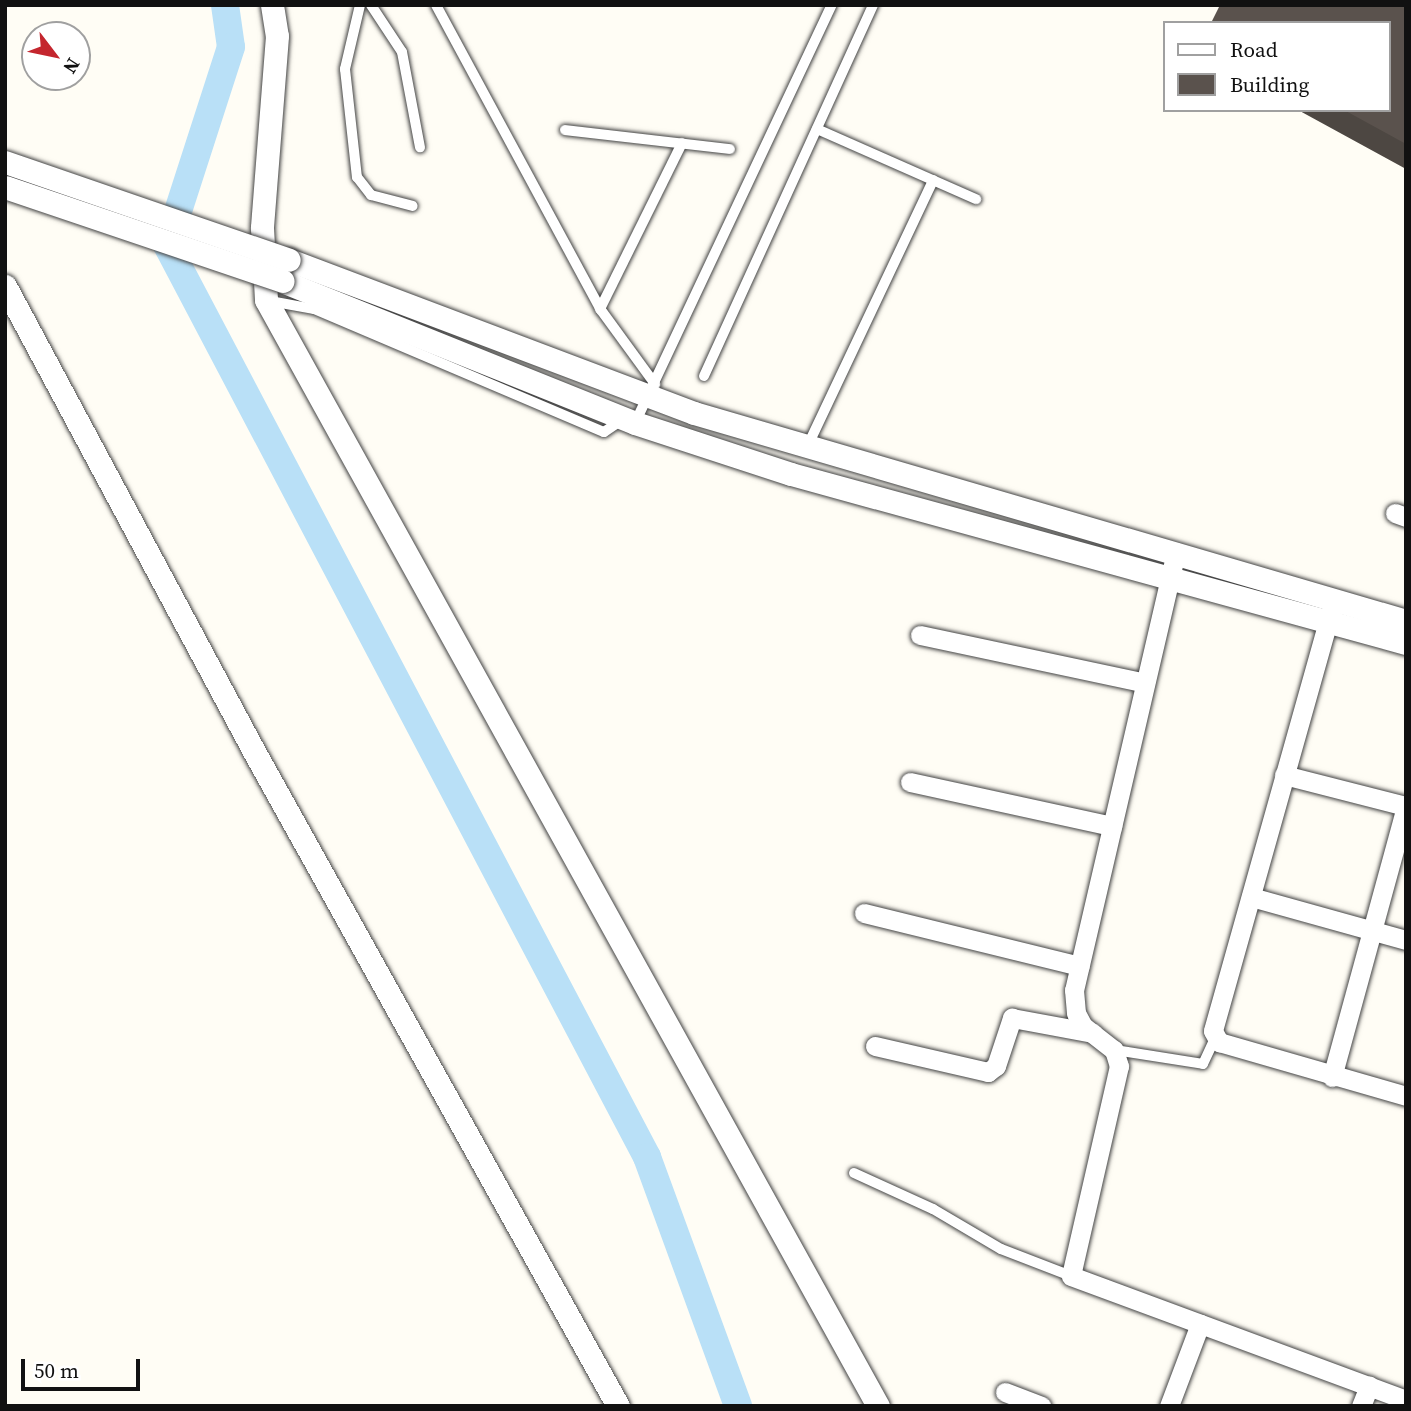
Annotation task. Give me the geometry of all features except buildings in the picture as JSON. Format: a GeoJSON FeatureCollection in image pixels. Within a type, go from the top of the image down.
{"type":"FeatureCollection","features":[{"type":"Feature","properties":{"kind":"street"},"geometry":{"type":"LineString","coordinates":[[272,5],[277,36],[262,228],[266,300],[878,1406]]}},
{"type":"Feature","properties":{"kind":"street"},"geometry":{"type":"LineString","coordinates":[[5,162],[286,270],[629,421],[791,474],[1169,575],[1331,610],[1406,621]]}},
{"type":"Feature","properties":{"kind":"street"},"geometry":{"type":"LineString","coordinates":[[5,187],[286,270],[652,390],[808,445],[1176,552],[1331,610],[1406,643]]}},
{"type":"Feature","properties":{"kind":"street"},"geometry":{"type":"LineString","coordinates":[[5,286],[29,337],[256,755],[618,1406]]}},
{"type":"Feature","properties":{"kind":"street"},"geometry":{"type":"LineString","coordinates":[[1176,552],[1080,966],[1076,1013],[1114,1050],[1119,1066],[1111,1115],[1071,1276],[1406,1399]]}},
{"type":"Feature","properties":{"kind":"street"},"geometry":{"type":"LineString","coordinates":[[1331,610],[1213,1031],[1215,1038],[1332,1077],[1406,1097]]}},
{"type":"Feature","properties":{"kind":"street"},"geometry":{"type":"LineString","coordinates":[[920,635],[1144,683]]}},
{"type":"Feature","properties":{"kind":"street"},"geometry":{"type":"LineString","coordinates":[[1284,775],[1406,806],[1332,1077]]}},
{"type":"Feature","properties":{"kind":"street"},"geometry":{"type":"LineString","coordinates":[[910,782],[1112,826]]}},
{"type":"Feature","properties":{"kind":"street"},"geometry":{"type":"LineString","coordinates":[[1251,897],[1406,940]]}},
{"type":"Feature","properties":{"kind":"street"},"geometry":{"type":"LineString","coordinates":[[864,913],[1080,966]]}},
{"type":"Feature","properties":{"kind":"street"},"geometry":{"type":"LineString","coordinates":[[875,1046],[988,1072],[996,1066],[1012,1018],[1094,1033]]}},
{"type":"Feature","properties":{"kind":"street"},"geometry":{"type":"LineString","coordinates":[[1169,1406],[1200,1324]]}},
{"type":"Feature","properties":{"kind":"street"},"geometry":{"type":"LineString","coordinates":[[1361,1406],[1369,1386]]}},
{"type":"Feature","properties":{"kind":"street"},"geometry":{"type":"LineString","coordinates":[[1005,1392],[1041,1406]]}},
{"type":"Feature","properties":{"kind":"lane"},"geometry":{"type":"LineString","coordinates":[[360,5],[345,69],[357,177],[371,195],[413,206]]}},
{"type":"Feature","properties":{"kind":"lane"},"geometry":{"type":"LineString","coordinates":[[371,5],[405,63],[419,147]]}},
{"type":"Feature","properties":{"kind":"lane"},"geometry":{"type":"LineString","coordinates":[[436,5],[600,309],[652,390]]}},
{"type":"Feature","properties":{"kind":"lane"},"geometry":{"type":"LineString","coordinates":[[266,300],[314,309],[604,432],[629,421],[652,390],[832,5]]}},
{"type":"Feature","properties":{"kind":"lane"},"geometry":{"type":"LineString","coordinates":[[704,376],[873,5]]}},
{"type":"Feature","properties":{"kind":"lane"},"geometry":{"type":"LineString","coordinates":[[817,129],[976,199]]}},
{"type":"Feature","properties":{"kind":"lane"},"geometry":{"type":"LineString","coordinates":[[565,130],[730,149]]}},
{"type":"Feature","properties":{"kind":"lane"},"geometry":{"type":"LineString","coordinates":[[600,309],[682,143]]}},
{"type":"Feature","properties":{"kind":"lane"},"geometry":{"type":"LineString","coordinates":[[808,445],[933,180]]}},
{"type":"Feature","properties":{"kind":"lane"},"geometry":{"type":"LineString","coordinates":[[1114,1050],[1203,1064],[1215,1038]]}},
{"type":"Feature","properties":{"kind":"lane"},"geometry":{"type":"LineString","coordinates":[[854,1173],[933,1209],[1000,1249],[1071,1276]]}},
{"type":"Feature","properties":{"kind":"waterway"},"geometry":{"type":"LineString","coordinates":[[225,5],[231,47],[167,245],[647,1157],[738,1406]]}}]}
